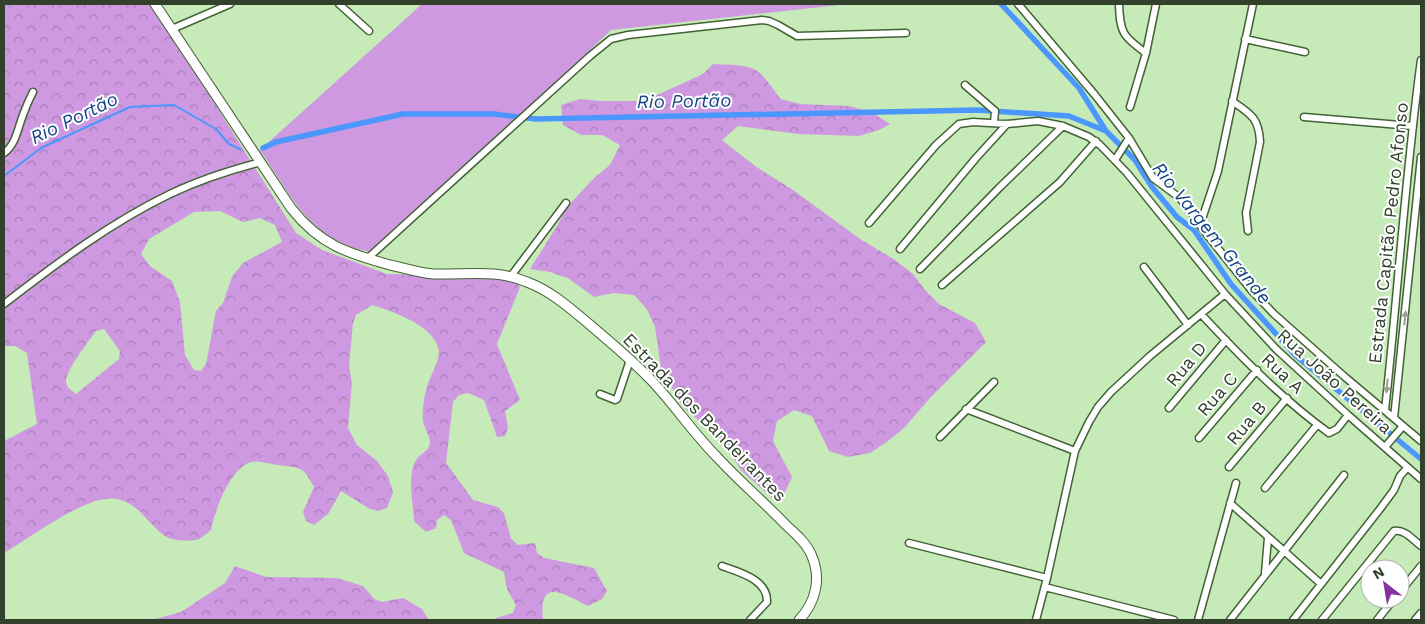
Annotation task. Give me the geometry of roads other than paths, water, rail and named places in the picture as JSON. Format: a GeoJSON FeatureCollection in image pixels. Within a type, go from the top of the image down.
{"type":"FeatureCollection","features":[{"type":"Feature","properties":{"kind":"main road","name":"Estrada dos Bandeirantes"},"geometry":{"type":"LineString","coordinates":[[155,4],[291,208],[308,228],[334,246],[418,272],[433,274],[476,272],[511,276],[530,283],[552,295],[630,360],[663,393],[716,457],[786,524],[809,550],[814,562],[816,590],[810,605],[799,620]]}},
{"type":"Feature","properties":{"kind":"street"},"geometry":{"type":"LineString","coordinates":[[172,29],[230,4]]}},
{"type":"Feature","properties":{"kind":"street"},"geometry":{"type":"LineString","coordinates":[[339,4],[369,31]]}},
{"type":"Feature","properties":{"kind":"street"},"geometry":{"type":"LineString","coordinates":[[1018,4],[1062,55],[1156,182],[1180,198],[1252,291],[1274,314],[1421,441]]}},
{"type":"Feature","properties":{"kind":"street"},"geometry":{"type":"LineString","coordinates":[[1119,4],[1120,24],[1123,33],[1132,44],[1146,53]]}},
{"type":"Feature","properties":{"kind":"street"},"geometry":{"type":"LineString","coordinates":[[1130,107],[1146,53],[1156,4]]}},
{"type":"Feature","properties":{"kind":"street"},"geometry":{"type":"LineString","coordinates":[[1200,225],[1218,170],[1253,4]]}},
{"type":"Feature","properties":{"kind":"street"},"geometry":{"type":"LineString","coordinates":[[368,258],[605,43],[611,40],[628,35],[762,20],[778,25],[797,36],[906,33]]}},
{"type":"Feature","properties":{"kind":"street"},"geometry":{"type":"LineString","coordinates":[[1245,39],[1305,52]]}},
{"type":"Feature","properties":{"kind":"street","name":"Estrada Capitão Pedro Afonso"},"geometry":{"type":"LineString","coordinates":[[1385,410],[1412,126],[1421,60]]}},
{"type":"Feature","properties":{"kind":"street"},"geometry":{"type":"LineString","coordinates":[[965,85],[994,116]]}},
{"type":"Feature","properties":{"kind":"street"},"geometry":{"type":"LineString","coordinates":[[4,153],[9,150],[15,139],[24,111],[33,92]]}},
{"type":"Feature","properties":{"kind":"street"},"geometry":{"type":"LineString","coordinates":[[1232,102],[1250,113],[1256,121],[1260,132],[1260,142],[1246,214],[1248,231]]}},
{"type":"Feature","properties":{"kind":"street","name":"Rua João Pereira"},"geometry":{"type":"LineString","coordinates":[[869,223],[936,145],[955,126],[964,122],[994,116],[1009,123],[1038,121],[1063,126],[1078,132],[1096,142],[1115,160],[1225,294],[1276,349],[1348,416],[1421,479]]}},
{"type":"Feature","properties":{"kind":"street"},"geometry":{"type":"LineString","coordinates":[[1304,117],[1412,126]]}},
{"type":"Feature","properties":{"kind":"street"},"geometry":{"type":"LineString","coordinates":[[900,249],[976,158],[1009,123]]}},
{"type":"Feature","properties":{"kind":"street"},"geometry":{"type":"LineString","coordinates":[[920,269],[1063,126]]}},
{"type":"Feature","properties":{"kind":"street"},"geometry":{"type":"LineString","coordinates":[[1115,160],[1127,141]]}},
{"type":"Feature","properties":{"kind":"street"},"geometry":{"type":"LineString","coordinates":[[942,285],[1060,182],[1096,142]]}},
{"type":"Feature","properties":{"kind":"street","name":"Estrada Capitão Pedro Afonso"},"geometry":{"type":"LineString","coordinates":[[1394,418],[1418,225],[1421,157]]}},
{"type":"Feature","properties":{"kind":"street"},"geometry":{"type":"LineString","coordinates":[[4,304],[59,262],[128,217],[171,194],[205,180],[261,162]]}},
{"type":"Feature","properties":{"kind":"street"},"geometry":{"type":"LineString","coordinates":[[511,276],[566,204]]}},
{"type":"Feature","properties":{"kind":"street"},"geometry":{"type":"LineString","coordinates":[[1144,267],[1188,325]]}},
{"type":"Feature","properties":{"kind":"street"},"geometry":{"type":"LineString","coordinates":[[1036,620],[1075,451],[1088,422],[1111,392],[1150,356],[1225,294]]}},
{"type":"Feature","properties":{"kind":"street","name":"Rua A"},"geometry":{"type":"LineString","coordinates":[[1202,314],[1257,370],[1317,424]]}},
{"type":"Feature","properties":{"kind":"street","name":"Rua D"},"geometry":{"type":"LineString","coordinates":[[1169,408],[1226,340]]}},
{"type":"Feature","properties":{"kind":"street"},"geometry":{"type":"LineString","coordinates":[[600,394],[615,400],[618,397],[630,360]]}},
{"type":"Feature","properties":{"kind":"street","name":"Rua C"},"geometry":{"type":"LineString","coordinates":[[1199,438],[1257,370]]}},
{"type":"Feature","properties":{"kind":"street"},"geometry":{"type":"LineString","coordinates":[[940,437],[994,382]]}},
{"type":"Feature","properties":{"kind":"street","name":"Rua B"},"geometry":{"type":"LineString","coordinates":[[1229,467],[1287,398]]}},
{"type":"Feature","properties":{"kind":"street"},"geometry":{"type":"LineString","coordinates":[[966,409],[1075,451]]}},
{"type":"Feature","properties":{"kind":"street"},"geometry":{"type":"LineString","coordinates":[[1265,488],[1317,424],[1329,433],[1333,432],[1348,416]]}},
{"type":"Feature","properties":{"kind":"street"},"geometry":{"type":"LineString","coordinates":[[1385,447],[1403,426]]}},
{"type":"Feature","properties":{"kind":"street"},"geometry":{"type":"LineString","coordinates":[[1292,620],[1394,490],[1400,476],[1407,468]]}},
{"type":"Feature","properties":{"kind":"street"},"geometry":{"type":"LineString","coordinates":[[1230,620],[1344,475]]}},
{"type":"Feature","properties":{"kind":"street"},"geometry":{"type":"LineString","coordinates":[[1198,620],[1236,482]]}},
{"type":"Feature","properties":{"kind":"street"},"geometry":{"type":"LineString","coordinates":[[1230,503],[1320,583]]}},
{"type":"Feature","properties":{"kind":"street"},"geometry":{"type":"LineString","coordinates":[[1322,620],[1394,531],[1404,532],[1421,546]]}},
{"type":"Feature","properties":{"kind":"street"},"geometry":{"type":"LineString","coordinates":[[1265,575],[1268,538]]}},
{"type":"Feature","properties":{"kind":"street"},"geometry":{"type":"LineString","coordinates":[[909,543],[1047,578]]}},
{"type":"Feature","properties":{"kind":"street"},"geometry":{"type":"LineString","coordinates":[[722,566],[756,580],[764,590],[767,602],[750,620]]}},
{"type":"Feature","properties":{"kind":"street"},"geometry":{"type":"LineString","coordinates":[[1410,580],[1421,566]]}},
{"type":"Feature","properties":{"kind":"street"},"geometry":{"type":"LineString","coordinates":[[1045,587],[1150,617],[1174,620]]}},
{"type":"Feature","properties":{"kind":"street"},"geometry":{"type":"LineString","coordinates":[[1377,620],[1386,609]]}},
{"type":"Feature","properties":{"kind":"street"},"geometry":{"type":"LineString","coordinates":[[1415,620],[1421,613]]}},
{"type":"Feature","properties":{"kind":"waterway","name":"Rio Vargem Grande"},"geometry":{"type":"LineString","coordinates":[[1001,4],[1079,88],[1106,131],[1135,160],[1152,187],[1177,217],[1194,230],[1231,284],[1296,356],[1421,459]]}},
{"type":"Feature","properties":{"kind":"waterway","name":"Rio Portão"},"geometry":{"type":"LineString","coordinates":[[4,176],[41,148],[130,107],[174,105],[216,129],[229,144],[240,149]]}},
{"type":"Feature","properties":{"kind":"waterway","name":"Rio Portão"},"geometry":{"type":"LineString","coordinates":[[263,148],[276,142],[403,114],[494,114],[536,119],[978,110],[1069,116],[1106,131]]}}]}
